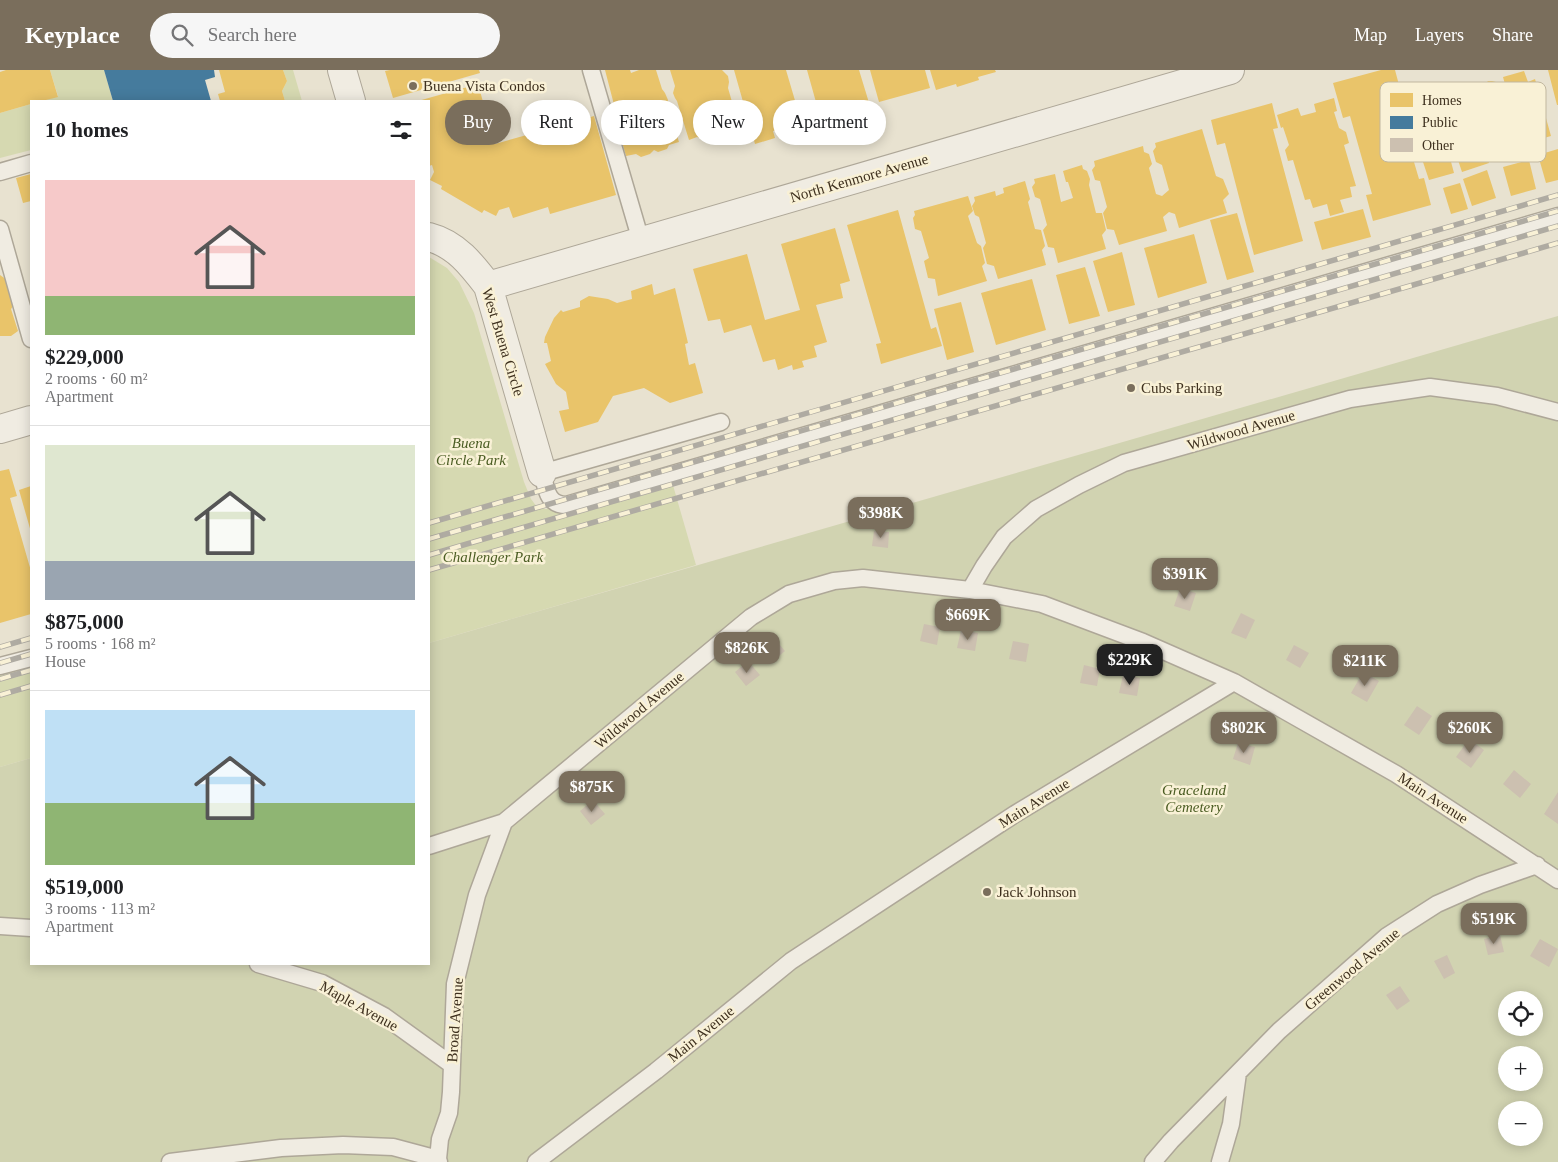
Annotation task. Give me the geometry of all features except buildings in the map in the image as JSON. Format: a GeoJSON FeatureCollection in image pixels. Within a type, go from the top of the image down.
{"type":"FeatureCollection","features":[{"type":"Feature","properties":{"kind":"street"},"geometry":{"type":"LineString","coordinates":[[342,70],[351,100]]}},
{"type":"Feature","properties":{"kind":"street","name":"North Kenmore Avenue"},"geometry":{"type":"LineString","coordinates":[[488,286],[1230,70]]}},
{"type":"Feature","properties":{"kind":"street","name":"West Buena Circle"},"geometry":{"type":"LineString","coordinates":[[430,237],[439,240],[458,251],[474,267],[488,286],[542,473]]}},
{"type":"Feature","properties":{"kind":"street"},"geometry":{"type":"LineString","coordinates":[[0,429],[30,420]]}},
{"type":"Feature","properties":{"kind":"lane"},"geometry":{"type":"LineString","coordinates":[[591,70],[641,241]]}},
{"type":"Feature","properties":{"kind":"lane"},"geometry":{"type":"LineString","coordinates":[[0,172],[30,163]]}},
{"type":"Feature","properties":{"kind":"lane"},"geometry":{"type":"LineString","coordinates":[[721,422],[542,473],[548,495],[558,505],[566,505],[1558,216]]}},
{"type":"Feature","properties":{"kind":"lane"},"geometry":{"type":"LineString","coordinates":[[0,229],[30,335]]}},
{"type":"Feature","properties":{"kind":"lane","name":"Wildwood Avenue"},"geometry":{"type":"LineString","coordinates":[[970,590],[1004,537],[1036,510],[1079,485],[1124,464],[1350,399],[1430,386],[1497,396],[1558,412]]}},
{"type":"Feature","properties":{"kind":"lane","name":"Wildwood Avenue"},"geometry":{"type":"LineString","coordinates":[[430,846],[504,822],[751,617],[789,594],[834,581],[863,578],[970,590],[1042,604],[1143,642],[1234,682]]}},
{"type":"Feature","properties":{"kind":"lane"},"geometry":{"type":"LineString","coordinates":[[0,666],[30,658]]}},
{"type":"Feature","properties":{"kind":"lane","name":"Main Avenue"},"geometry":{"type":"LineString","coordinates":[[536,1162],[656,1071],[791,961],[1015,814],[1234,682],[1396,774],[1558,880]]}},
{"type":"Feature","properties":{"kind":"lane","name":"Broad Avenue"},"geometry":{"type":"LineString","coordinates":[[439,1160],[440,1140],[449,1113],[455,984],[476,895],[504,822]]}},
{"type":"Feature","properties":{"kind":"lane","name":"Greenwood Avenue"},"geometry":{"type":"LineString","coordinates":[[1153,1162],[1171,1141],[1279,1031],[1387,936],[1437,904],[1480,885],[1537,865]]}},
{"type":"Feature","properties":{"kind":"lane"},"geometry":{"type":"LineString","coordinates":[[0,926],[30,928]]}},
{"type":"Feature","properties":{"kind":"lane","name":"Maple Avenue"},"geometry":{"type":"LineString","coordinates":[[261,965],[322,983],[384,1016],[452,1065]]}},
{"type":"Feature","properties":{"kind":"lane"},"geometry":{"type":"LineString","coordinates":[[1220,1162],[1231,1124],[1238,1073]]}},
{"type":"Feature","properties":{"kind":"lane"},"geometry":{"type":"LineString","coordinates":[[170,1162],[281,1148],[343,1145],[392,1147],[439,1160]]}},
{"type":"Feature","properties":{"kind":"green space"},"geometry":{"type":"Polygon","coordinates":[[[50,70],[104,70],[113,100],[45,100],[58,96],[50,70]]]}},
{"type":"Feature","properties":{"kind":"green space"},"geometry":{"type":"Polygon","coordinates":[[[283,70],[293,70],[302,100],[285,100],[282,91],[287,81],[283,70]]]}},
{"type":"Feature","properties":{"kind":"green space"},"geometry":{"type":"Polygon","coordinates":[[[30,104],[30,150],[0,158],[0,113],[30,104]]]}},
{"type":"Feature","properties":{"kind":"green space","name":"Challenger Park"},"geometry":{"type":"Polygon","coordinates":[[[430,258],[447,268],[459,282],[474,313],[524,482],[531,499],[537,507],[546,509],[670,475],[696,565],[430,643],[430,258]]]}},
{"type":"Feature","properties":{"kind":"green space","name":"Graceland Cemetery"},"geometry":{"type":"Polygon","coordinates":[[[1558,316],[1558,1162],[0,1162],[0,767],[30,758],[30,965],[430,965],[430,643],[1558,316]]]}},
{"type":"Feature","properties":{"kind":"green space"},"geometry":{"type":"Polygon","coordinates":[[[30,661],[30,758],[0,767],[0,670],[30,661]]]}},
{"type":"Feature","properties":{"kind":"railway"},"geometry":{"type":"LineString","coordinates":[[430,523],[1558,195]]}},
{"type":"Feature","properties":{"kind":"railway"},"geometry":{"type":"LineString","coordinates":[[430,539],[1558,211]]}},
{"type":"Feature","properties":{"kind":"railway"},"geometry":{"type":"LineString","coordinates":[[430,555],[1558,226]]}},
{"type":"Feature","properties":{"kind":"railway"},"geometry":{"type":"LineString","coordinates":[[430,570],[1558,243]]}},
{"type":"Feature","properties":{"kind":"railway"},"geometry":{"type":"LineString","coordinates":[[0,647],[30,638]]}},
{"type":"Feature","properties":{"kind":"railway"},"geometry":{"type":"LineString","coordinates":[[0,663],[30,654]]}},
{"type":"Feature","properties":{"kind":"railway"},"geometry":{"type":"LineString","coordinates":[[0,679],[30,670]]}},
{"type":"Feature","properties":{"kind":"railway"},"geometry":{"type":"LineString","coordinates":[[0,695],[30,686]]}},
{"type":"Feature","properties":{"kind":"place","name":"Buena Vista Condos"},"geometry":{"type":"Point","coordinates":[413,86]}},
{"type":"Feature","properties":{"kind":"place","name":"Cubs Parking"},"geometry":{"type":"Point","coordinates":[1131,388]}},
{"type":"Feature","properties":{"kind":"place","name":"Jack Johnson"},"geometry":{"type":"Point","coordinates":[987,892]}},
{"type":"Feature","properties":{"kind":"park label","name":"Buena Circle Park"},"geometry":{"type":"Point","coordinates":[471,452]}}]}
